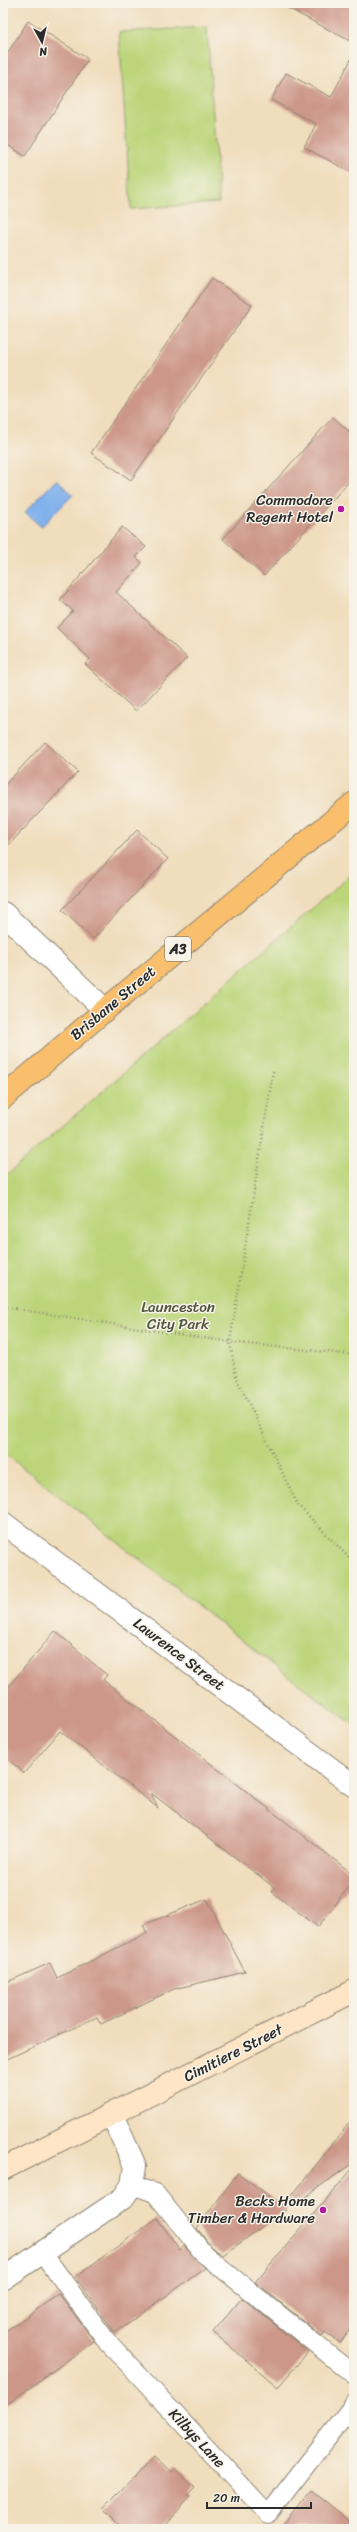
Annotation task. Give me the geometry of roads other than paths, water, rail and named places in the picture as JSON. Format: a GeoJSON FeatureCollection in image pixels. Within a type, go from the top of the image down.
{"type":"FeatureCollection","features":[{"type":"Feature","properties":{"kind":"highway","name":"Brisbane Street"},"geometry":{"type":"LineString","coordinates":[[3,1098],[105,1010],[354,802]]}},
{"type":"Feature","properties":{"kind":"street"},"geometry":{"type":"LineString","coordinates":[[3,913],[105,1010]]}},
{"type":"Feature","properties":{"kind":"street","name":"Lawrence Street"},"geometry":{"type":"LineString","coordinates":[[3,1523],[354,1786]]}},
{"type":"Feature","properties":{"kind":"street","name":"Cimitiere Street"},"geometry":{"type":"LineString","coordinates":[[3,2169],[354,1991]]}},
{"type":"Feature","properties":{"kind":"street"},"geometry":{"type":"LineString","coordinates":[[3,2279],[123,2198],[132,2184],[135,2166],[112,2115]]}},
{"type":"Feature","properties":{"kind":"lane"},"geometry":{"type":"LineString","coordinates":[[132,2184],[155,2193],[204,2254],[354,2375]]}},
{"type":"Feature","properties":{"kind":"lane","name":"Kilbys Lane"},"geometry":{"type":"LineString","coordinates":[[42,2252],[106,2340],[268,2514],[354,2404]]}},
{"type":"Feature","properties":{"kind":"water"},"geometry":{"type":"Polygon","coordinates":[[[57,479],[73,495],[41,527],[25,512],[57,479]]]}},
{"type":"Feature","properties":{"kind":"place","name":"Commodore Regent Hotel"},"geometry":{"type":"Point","coordinates":[341,509]}},
{"type":"Feature","properties":{"kind":"place","name":"Becks Home Timber & Hardware"},"geometry":{"type":"Point","coordinates":[323,2210]}},
{"type":"Feature","properties":{"kind":"park label","name":"Launceston City Park"},"geometry":{"type":"Point","coordinates":[178,1316]}}]}
